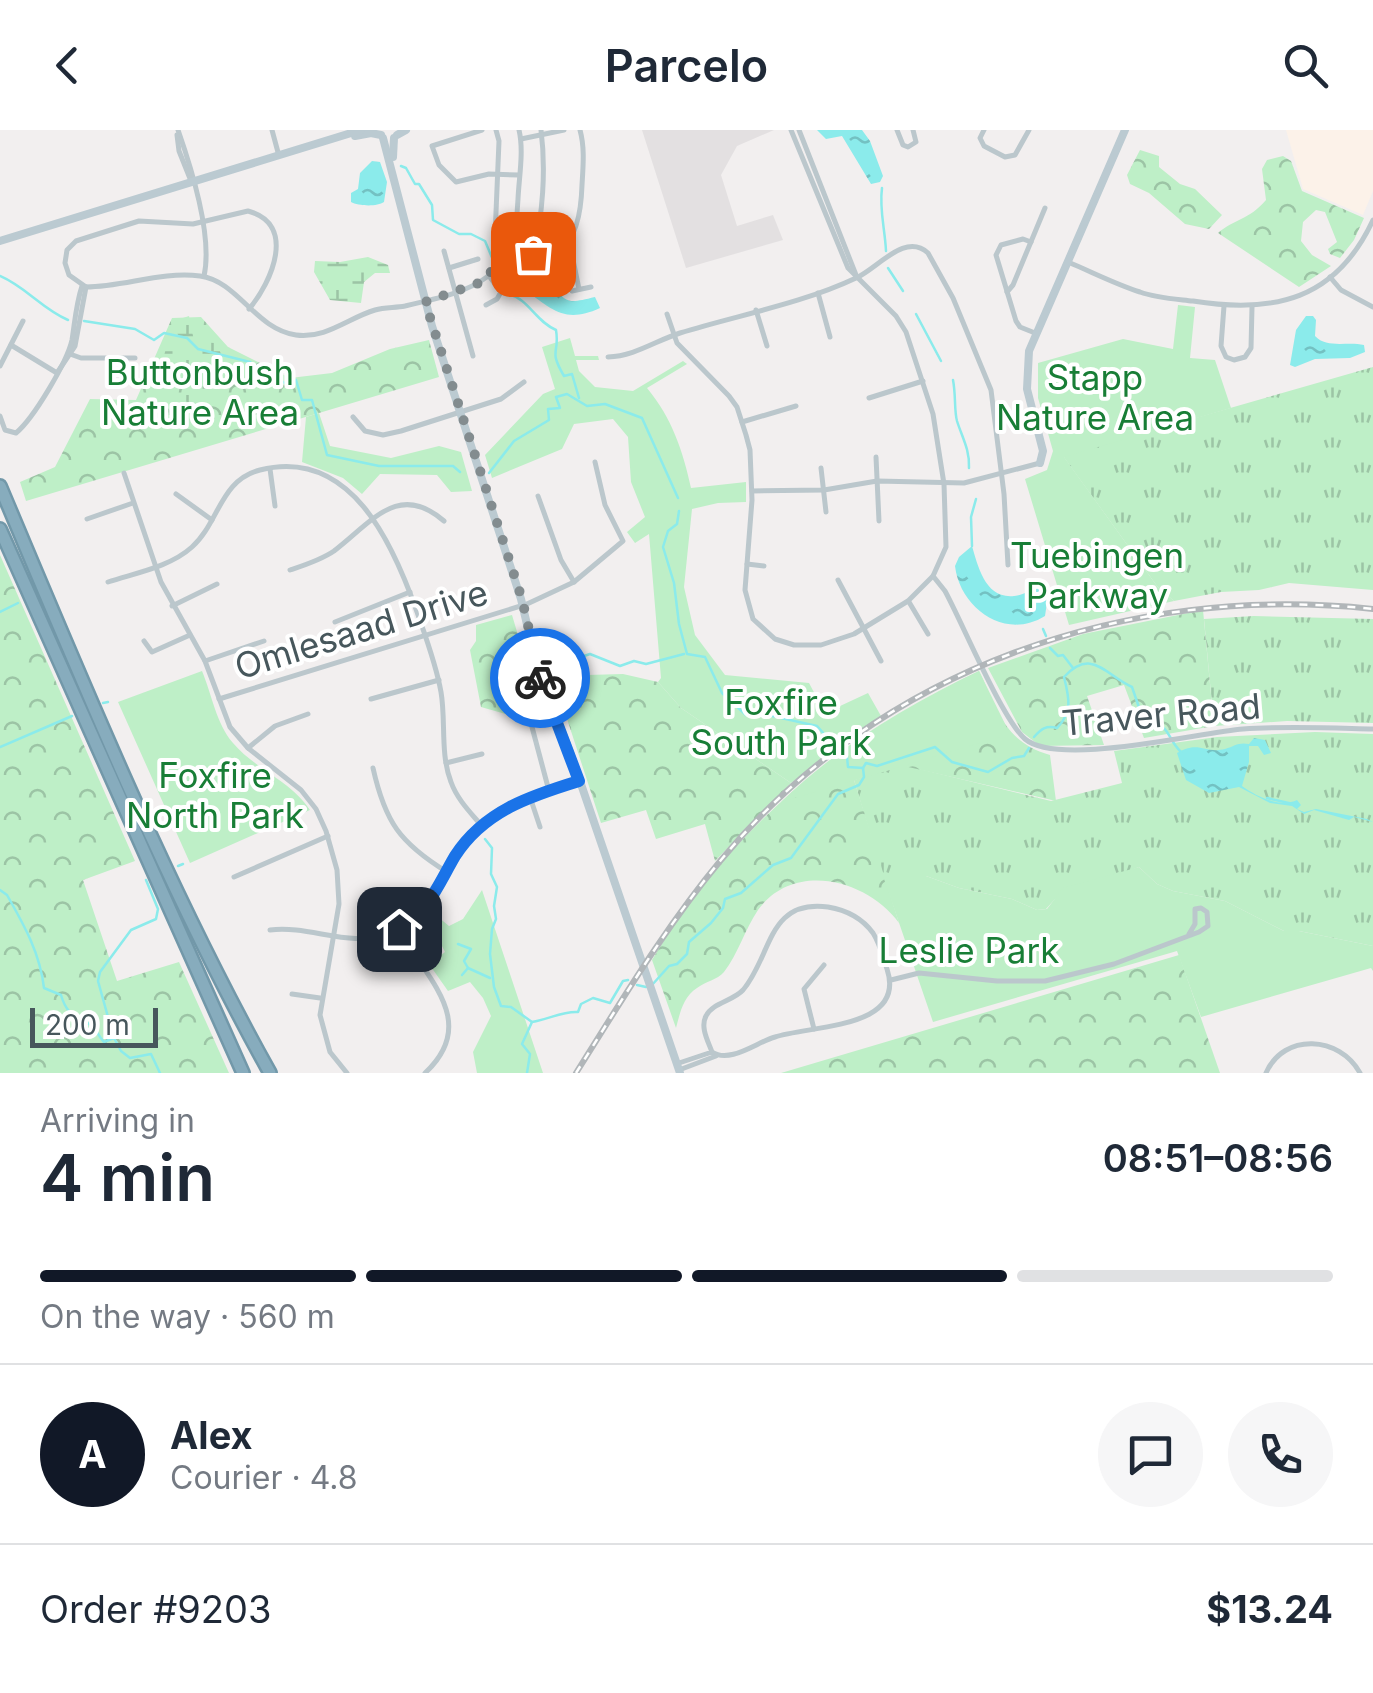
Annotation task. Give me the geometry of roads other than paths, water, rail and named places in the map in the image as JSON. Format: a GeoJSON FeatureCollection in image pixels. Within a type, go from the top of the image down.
{"type":"FeatureCollection","features":[{"type":"Feature","properties":{"kind":"highway"},"geometry":{"type":"LineString","coordinates":[[0,486],[165,862],[212,964],[270,1073]]}},
{"type":"Feature","properties":{"kind":"highway"},"geometry":{"type":"LineString","coordinates":[[0,529],[243,1073]]}},
{"type":"Feature","properties":{"kind":"main road"},"geometry":{"type":"LineString","coordinates":[[0,242],[361,130]]}},
{"type":"Feature","properties":{"kind":"main road"},"geometry":{"type":"LineString","coordinates":[[1040,463],[1043,451],[1027,389],[1026,366],[1034,333],[1124,130]]}},
{"type":"Feature","properties":{"kind":"main road"},"geometry":{"type":"LineString","coordinates":[[331,140],[371,132],[399,133],[391,152],[404,220]]}},
{"type":"Feature","properties":{"kind":"main road"},"geometry":{"type":"LineString","coordinates":[[381,134],[425,302],[523,605],[538,672],[678,1069]]}},
{"type":"Feature","properties":{"kind":"street"},"geometry":{"type":"LineString","coordinates":[[177,130],[208,246],[204,276]]}},
{"type":"Feature","properties":{"kind":"street"},"geometry":{"type":"LineString","coordinates":[[272,130],[279,156]]}},
{"type":"Feature","properties":{"kind":"street"},"geometry":{"type":"LineString","coordinates":[[482,130],[432,146],[439,165],[456,182],[519,174]]}},
{"type":"Feature","properties":{"kind":"street"},"geometry":{"type":"LineString","coordinates":[[496,130],[494,236],[498,242],[533,254],[564,244],[578,227],[583,144],[580,130]]}},
{"type":"Feature","properties":{"kind":"street"},"geometry":{"type":"LineString","coordinates":[[248,310],[276,258],[276,234],[264,218],[248,210],[202,222],[139,221],[76,240],[67,250],[65,263],[70,275],[84,286],[166,276],[204,276],[218,282],[248,310],[285,332],[309,335],[332,329],[378,308],[425,302],[477,285],[489,276],[512,248],[517,225],[519,130]]}},
{"type":"Feature","properties":{"kind":"street"},"geometry":{"type":"LineString","coordinates":[[521,138],[564,130]]}},
{"type":"Feature","properties":{"kind":"street"},"geometry":{"type":"LineString","coordinates":[[667,314],[682,350],[729,396],[750,450],[752,491],[746,602],[753,619],[774,639],[794,645],[821,645],[865,628],[908,601],[933,576],[946,547],[938,439],[913,349],[896,316],[848,268],[791,130]]}},
{"type":"Feature","properties":{"kind":"street"},"geometry":{"type":"LineString","coordinates":[[799,130],[857,278]]}},
{"type":"Feature","properties":{"kind":"street"},"geometry":{"type":"LineString","coordinates":[[897,130],[902,145],[908,147],[916,142],[913,130]]}},
{"type":"Feature","properties":{"kind":"street"},"geometry":{"type":"LineString","coordinates":[[984,130],[980,138],[984,146],[1005,158],[1019,150],[1029,130]]}},
{"type":"Feature","properties":{"kind":"street"},"geometry":{"type":"LineString","coordinates":[[533,254],[538,232],[541,133]]}},
{"type":"Feature","properties":{"kind":"street"},"geometry":{"type":"LineString","coordinates":[[1007,292],[1046,208]]}},
{"type":"Feature","properties":{"kind":"street"},"geometry":{"type":"LineString","coordinates":[[1068,262],[1141,293],[1252,308],[1305,293],[1330,277],[1362,244],[1373,220]]}},
{"type":"Feature","properties":{"kind":"street"},"geometry":{"type":"LineString","coordinates":[[1031,242],[1016,240],[998,249],[997,264],[1020,328],[1034,333]]}},
{"type":"Feature","properties":{"kind":"street"},"geometry":{"type":"LineString","coordinates":[[564,244],[572,255],[576,290],[591,287]]}},
{"type":"Feature","properties":{"kind":"street"},"geometry":{"type":"LineString","coordinates":[[608,357],[630,355],[674,335],[818,293],[857,278],[906,246],[918,246],[928,253],[953,298],[991,390],[1008,565]]}},
{"type":"Feature","properties":{"kind":"street"},"geometry":{"type":"LineString","coordinates":[[444,251],[473,356]]}},
{"type":"Feature","properties":{"kind":"street"},"geometry":{"type":"LineString","coordinates":[[448,268],[478,259]]}},
{"type":"Feature","properties":{"kind":"street"},"geometry":{"type":"LineString","coordinates":[[486,305],[500,294],[489,276]]}},
{"type":"Feature","properties":{"kind":"street"},"geometry":{"type":"LineString","coordinates":[[1330,277],[1341,290],[1373,307]]}},
{"type":"Feature","properties":{"kind":"street"},"geometry":{"type":"LineString","coordinates":[[0,416],[5,430],[16,433],[40,408],[70,354],[84,286]]}},
{"type":"Feature","properties":{"kind":"street"},"geometry":{"type":"LineString","coordinates":[[818,293],[830,336]]}},
{"type":"Feature","properties":{"kind":"street"},"geometry":{"type":"LineString","coordinates":[[1224,306],[1221,346],[1226,356],[1234,360],[1245,357],[1251,348],[1252,308]]}},
{"type":"Feature","properties":{"kind":"street"},"geometry":{"type":"LineString","coordinates":[[756,310],[767,346]]}},
{"type":"Feature","properties":{"kind":"street"},"geometry":{"type":"LineString","coordinates":[[0,366],[23,321]]}},
{"type":"Feature","properties":{"kind":"street"},"geometry":{"type":"LineString","coordinates":[[11,345],[56,374]]}},
{"type":"Feature","properties":{"kind":"street"},"geometry":{"type":"LineString","coordinates":[[70,354],[131,362]]}},
{"type":"Feature","properties":{"kind":"street"},"geometry":{"type":"LineString","coordinates":[[870,398],[923,381]]}},
{"type":"Feature","properties":{"kind":"street"},"geometry":{"type":"LineString","coordinates":[[353,417],[365,431],[383,435],[504,397],[524,382]]}},
{"type":"Feature","properties":{"kind":"street"},"geometry":{"type":"LineString","coordinates":[[742,422],[796,406]]}},
{"type":"Feature","properties":{"kind":"street"},"geometry":{"type":"LineString","coordinates":[[876,457],[879,521]]}},
{"type":"Feature","properties":{"kind":"street","name":"Omlesaad Drive"},"geometry":{"type":"LineString","coordinates":[[219,699],[523,605],[574,582],[620,546],[622,537],[605,505],[595,462]]}},
{"type":"Feature","properties":{"kind":"street"},"geometry":{"type":"LineString","coordinates":[[752,491],[824,490],[877,481],[944,484],[1040,463]]}},
{"type":"Feature","properties":{"kind":"street"},"geometry":{"type":"LineString","coordinates":[[270,468],[276,506]]}},
{"type":"Feature","properties":{"kind":"street"},"geometry":{"type":"LineString","coordinates":[[108,582],[189,550],[234,484],[250,473],[270,468],[301,469],[328,478],[351,493],[373,518],[398,560],[438,680],[446,763],[458,797],[482,825]]}},
{"type":"Feature","properties":{"kind":"street"},"geometry":{"type":"LineString","coordinates":[[820,468],[826,512]]}},
{"type":"Feature","properties":{"kind":"street"},"geometry":{"type":"LineString","coordinates":[[124,473],[154,566],[172,606],[205,661],[230,728],[248,748],[301,790],[316,809],[328,836],[338,882],[334,937],[320,998],[324,1037],[347,1073]]}},
{"type":"Feature","properties":{"kind":"street"},"geometry":{"type":"LineString","coordinates":[[176,494],[212,520]]}},
{"type":"Feature","properties":{"kind":"street"},"geometry":{"type":"LineString","coordinates":[[538,496],[561,560],[574,582]]}},
{"type":"Feature","properties":{"kind":"street"},"geometry":{"type":"LineString","coordinates":[[87,519],[134,504]]}},
{"type":"Feature","properties":{"kind":"street"},"geometry":{"type":"LineString","coordinates":[[290,570],[328,554],[388,508],[408,504],[425,508],[444,521]]}},
{"type":"Feature","properties":{"kind":"street"},"geometry":{"type":"LineString","coordinates":[[747,564],[764,566]]}},
{"type":"Feature","properties":{"kind":"street","name":"Traver Road"},"geometry":{"type":"LineString","coordinates":[[933,576],[945,590],[1016,730],[1030,743],[1046,750],[1264,728],[1373,729]]}},
{"type":"Feature","properties":{"kind":"street"},"geometry":{"type":"LineString","coordinates":[[838,580],[882,661]]}},
{"type":"Feature","properties":{"kind":"street"},"geometry":{"type":"LineString","coordinates":[[172,606],[217,584]]}},
{"type":"Feature","properties":{"kind":"street"},"geometry":{"type":"LineString","coordinates":[[335,622],[410,592]]}},
{"type":"Feature","properties":{"kind":"street"},"geometry":{"type":"LineString","coordinates":[[908,601],[928,634]]}},
{"type":"Feature","properties":{"kind":"street"},"geometry":{"type":"LineString","coordinates":[[144,641],[152,652],[190,635]]}},
{"type":"Feature","properties":{"kind":"street"},"geometry":{"type":"LineString","coordinates":[[205,661],[264,641]]}},
{"type":"Feature","properties":{"kind":"street"},"geometry":{"type":"LineString","coordinates":[[371,699],[438,680]]}},
{"type":"Feature","properties":{"kind":"street"},"geometry":{"type":"LineString","coordinates":[[248,748],[275,726],[308,714]]}},
{"type":"Feature","properties":{"kind":"street"},"geometry":{"type":"LineString","coordinates":[[532,727],[549,791]]}},
{"type":"Feature","properties":{"kind":"street"},"geometry":{"type":"LineString","coordinates":[[446,763],[482,754]]}},
{"type":"Feature","properties":{"kind":"street"},"geometry":{"type":"LineString","coordinates":[[374,768],[383,806],[397,832],[414,850],[447,872]]}},
{"type":"Feature","properties":{"kind":"street"},"geometry":{"type":"LineString","coordinates":[[270,930],[296,928],[364,939],[399,929],[427,907],[482,825],[506,807],[579,781]]}},
{"type":"Feature","properties":{"kind":"street"},"geometry":{"type":"LineString","coordinates":[[530,797],[540,827]]}},
{"type":"Feature","properties":{"kind":"street"},"geometry":{"type":"LineString","coordinates":[[234,877],[328,836]]}},
{"type":"Feature","properties":{"kind":"street"},"geometry":{"type":"LineString","coordinates":[[678,1069],[714,1054],[754,1047],[780,1035],[878,1010],[888,1000],[890,980],[875,936],[856,917],[821,906],[795,910],[775,928],[746,986],[707,1014],[704,1026],[714,1054]]}},
{"type":"Feature","properties":{"kind":"street"},"geometry":{"type":"LineString","coordinates":[[890,980],[919,972],[1015,982],[1045,981],[1114,964],[1190,934],[1208,926],[1208,912],[1195,909],[1190,934]]}},
{"type":"Feature","properties":{"kind":"street"},"geometry":{"type":"LineString","coordinates":[[399,929],[438,987],[448,1010],[446,1045],[426,1073]]}},
{"type":"Feature","properties":{"kind":"street"},"geometry":{"type":"LineString","coordinates":[[814,1029],[804,989],[824,965]]}},
{"type":"Feature","properties":{"kind":"street"},"geometry":{"type":"LineString","coordinates":[[292,994],[320,998]]}},
{"type":"Feature","properties":{"kind":"street"},"geometry":{"type":"LineString","coordinates":[[1266,1073],[1279,1052],[1300,1044],[1340,1051],[1360,1073]]}},
{"type":"Feature","properties":{"kind":"water"},"geometry":{"type":"Polygon","coordinates":[[[817,130],[862,130],[883,176],[880,182],[871,184],[842,136],[826,139],[817,130]]]}},
{"type":"Feature","properties":{"kind":"water"},"geometry":{"type":"Polygon","coordinates":[[[372,161],[380,162],[387,182],[384,202],[351,202],[360,173],[372,161]]]}},
{"type":"Feature","properties":{"kind":"water"},"geometry":{"type":"Polygon","coordinates":[[[550,278],[567,300],[595,297],[600,308],[568,315],[525,290],[530,279],[550,278]]]}},
{"type":"Feature","properties":{"kind":"water"},"geometry":{"type":"Polygon","coordinates":[[[1306,316],[1316,320],[1315,336],[1320,340],[1364,345],[1365,352],[1350,358],[1315,359],[1295,367],[1290,365],[1296,330],[1306,316]]]}},
{"type":"Feature","properties":{"kind":"water"},"geometry":{"type":"Polygon","coordinates":[[[972,546],[984,580],[996,592],[1014,596],[1044,587],[1048,596],[1045,616],[1015,625],[1000,622],[975,607],[955,566],[972,546]]]}},
{"type":"Feature","properties":{"kind":"water"},"geometry":{"type":"Polygon","coordinates":[[[1254,738],[1265,740],[1271,753],[1264,755],[1258,746],[1249,746],[1242,786],[1269,800],[1297,800],[1301,805],[1297,809],[1304,812],[1316,809],[1373,822],[1314,810],[1304,814],[1292,806],[1270,803],[1239,787],[1209,793],[1186,780],[1177,753],[1197,747],[1225,749],[1249,744],[1254,738]]]}},
{"type":"Feature","properties":{"kind":"waterway"},"geometry":{"type":"LineString","coordinates":[[401,166],[432,205],[433,220],[459,234],[471,234],[485,241],[493,260]]}},
{"type":"Feature","properties":{"kind":"waterway"},"geometry":{"type":"LineString","coordinates":[[882,188],[886,251]]}},
{"type":"Feature","properties":{"kind":"waterway"},"geometry":{"type":"LineString","coordinates":[[502,268],[508,294],[556,330],[555,356],[564,376],[572,374],[579,398]]}},
{"type":"Feature","properties":{"kind":"waterway"},"geometry":{"type":"LineString","coordinates":[[888,268],[903,291]]}},
{"type":"Feature","properties":{"kind":"waterway"},"geometry":{"type":"LineString","coordinates":[[0,276],[68,320]]}},
{"type":"Feature","properties":{"kind":"waterway"},"geometry":{"type":"LineString","coordinates":[[916,314],[941,361]]}},
{"type":"Feature","properties":{"kind":"waterway"},"geometry":{"type":"LineString","coordinates":[[84,321],[135,329],[154,340],[164,333],[187,338],[198,349],[250,362],[285,383],[296,380],[302,400],[312,400],[327,455],[379,466],[453,466],[460,472]]}},
{"type":"Feature","properties":{"kind":"waterway"},"geometry":{"type":"LineString","coordinates":[[953,380],[956,417],[969,468]]}},
{"type":"Feature","properties":{"kind":"waterway"},"geometry":{"type":"LineString","coordinates":[[489,473],[514,441],[549,420],[548,409],[560,408],[556,397],[567,394],[587,406],[605,404],[642,418],[678,498]]}},
{"type":"Feature","properties":{"kind":"waterway"},"geometry":{"type":"LineString","coordinates":[[972,546],[971,517],[976,499]]}},
{"type":"Feature","properties":{"kind":"waterway"},"geometry":{"type":"LineString","coordinates":[[679,511],[677,524],[668,531],[663,547],[687,654],[705,657],[722,693],[746,715],[759,713],[817,726],[834,745]]}},
{"type":"Feature","properties":{"kind":"waterway"},"geometry":{"type":"LineString","coordinates":[[0,612],[18,603]]}},
{"type":"Feature","properties":{"kind":"waterway"},"geometry":{"type":"LineString","coordinates":[[1043,629],[1046,636]]}},
{"type":"Feature","properties":{"kind":"waterway"},"geometry":{"type":"LineString","coordinates":[[1050,648],[1058,656],[1063,655],[1073,668]]}},
{"type":"Feature","properties":{"kind":"waterway"},"geometry":{"type":"LineString","coordinates":[[551,667],[590,654],[620,666],[684,654]]}},
{"type":"Feature","properties":{"kind":"waterway"},"geometry":{"type":"LineString","coordinates":[[1034,737],[1044,728],[1057,728],[1066,716],[1064,677],[1074,668],[1091,664],[1132,687],[1144,722],[1164,728],[1181,752]]}},
{"type":"Feature","properties":{"kind":"waterway"},"geometry":{"type":"LineString","coordinates":[[103,703],[108,702]]}},
{"type":"Feature","properties":{"kind":"waterway"},"geometry":{"type":"LineString","coordinates":[[0,747],[72,716]]}},
{"type":"Feature","properties":{"kind":"waterway"},"geometry":{"type":"LineString","coordinates":[[841,752],[847,757],[848,767],[863,768],[866,763],[877,766],[935,747],[952,762],[988,772],[1012,758],[1024,756],[1029,748]]}},
{"type":"Feature","properties":{"kind":"waterway"},"geometry":{"type":"LineString","coordinates":[[652,985],[687,954],[689,942],[711,923],[725,899],[741,893],[773,865],[791,858],[838,794],[859,785],[864,777],[863,768]]}},
{"type":"Feature","properties":{"kind":"waterway"},"geometry":{"type":"LineString","coordinates":[[1267,798],[1293,804]]}},
{"type":"Feature","properties":{"kind":"waterway"},"geometry":{"type":"LineString","coordinates":[[485,839],[492,848],[491,874],[497,887],[490,954],[494,987],[501,1006],[511,1007],[532,1022]]}},
{"type":"Feature","properties":{"kind":"waterway"},"geometry":{"type":"LineString","coordinates":[[178,866],[183,864]]}},
{"type":"Feature","properties":{"kind":"waterway"},"geometry":{"type":"LineString","coordinates":[[113,1035],[98,981],[100,972],[131,930],[156,919],[158,909],[146,880]]}},
{"type":"Feature","properties":{"kind":"waterway"},"geometry":{"type":"LineString","coordinates":[[0,890],[7,895],[30,940],[44,988],[61,995],[70,1012],[93,1027],[104,1042],[114,1038],[130,1058],[151,1054],[160,1073]]}},
{"type":"Feature","properties":{"kind":"waterway"},"geometry":{"type":"LineString","coordinates":[[458,944],[471,949],[464,961],[468,968]]}},
{"type":"Feature","properties":{"kind":"waterway"},"geometry":{"type":"LineString","coordinates":[[462,975],[468,968],[490,978]]}},
{"type":"Feature","properties":{"kind":"waterway"},"geometry":{"type":"LineString","coordinates":[[527,1073],[530,1054],[522,1044],[532,1022],[578,1012],[581,1004],[593,998],[610,1003],[623,981],[628,980]]}},
{"type":"Feature","properties":{"kind":"waterway"},"geometry":{"type":"LineString","coordinates":[[637,985],[646,987]]}},
{"type":"Feature","properties":{"kind":"railway"},"geometry":{"type":"LineString","coordinates":[[576,1073],[663,937],[721,860],[785,793],[856,736],[933,689],[1015,652],[1101,626],[1190,610],[1281,604],[1373,609]]}},
{"type":"Feature","properties":{"kind":"park label","name":"Buttonbush Nature Area"},"geometry":{"type":"Point","coordinates":[200,392]}},
{"type":"Feature","properties":{"kind":"park label","name":"Stapp Nature Area"},"geometry":{"type":"Point","coordinates":[1095,397]}},
{"type":"Feature","properties":{"kind":"park label","name":"Tuebingen Parkway"},"geometry":{"type":"Point","coordinates":[1097,575]}},
{"type":"Feature","properties":{"kind":"park label","name":"Foxfire South Park"},"geometry":{"type":"Point","coordinates":[781,722]}},
{"type":"Feature","properties":{"kind":"park label","name":"Foxfire North Park"},"geometry":{"type":"Point","coordinates":[215,795]}},
{"type":"Feature","properties":{"kind":"park label","name":"Leslie Park"},"geometry":{"type":"Point","coordinates":[969,950]}}]}
